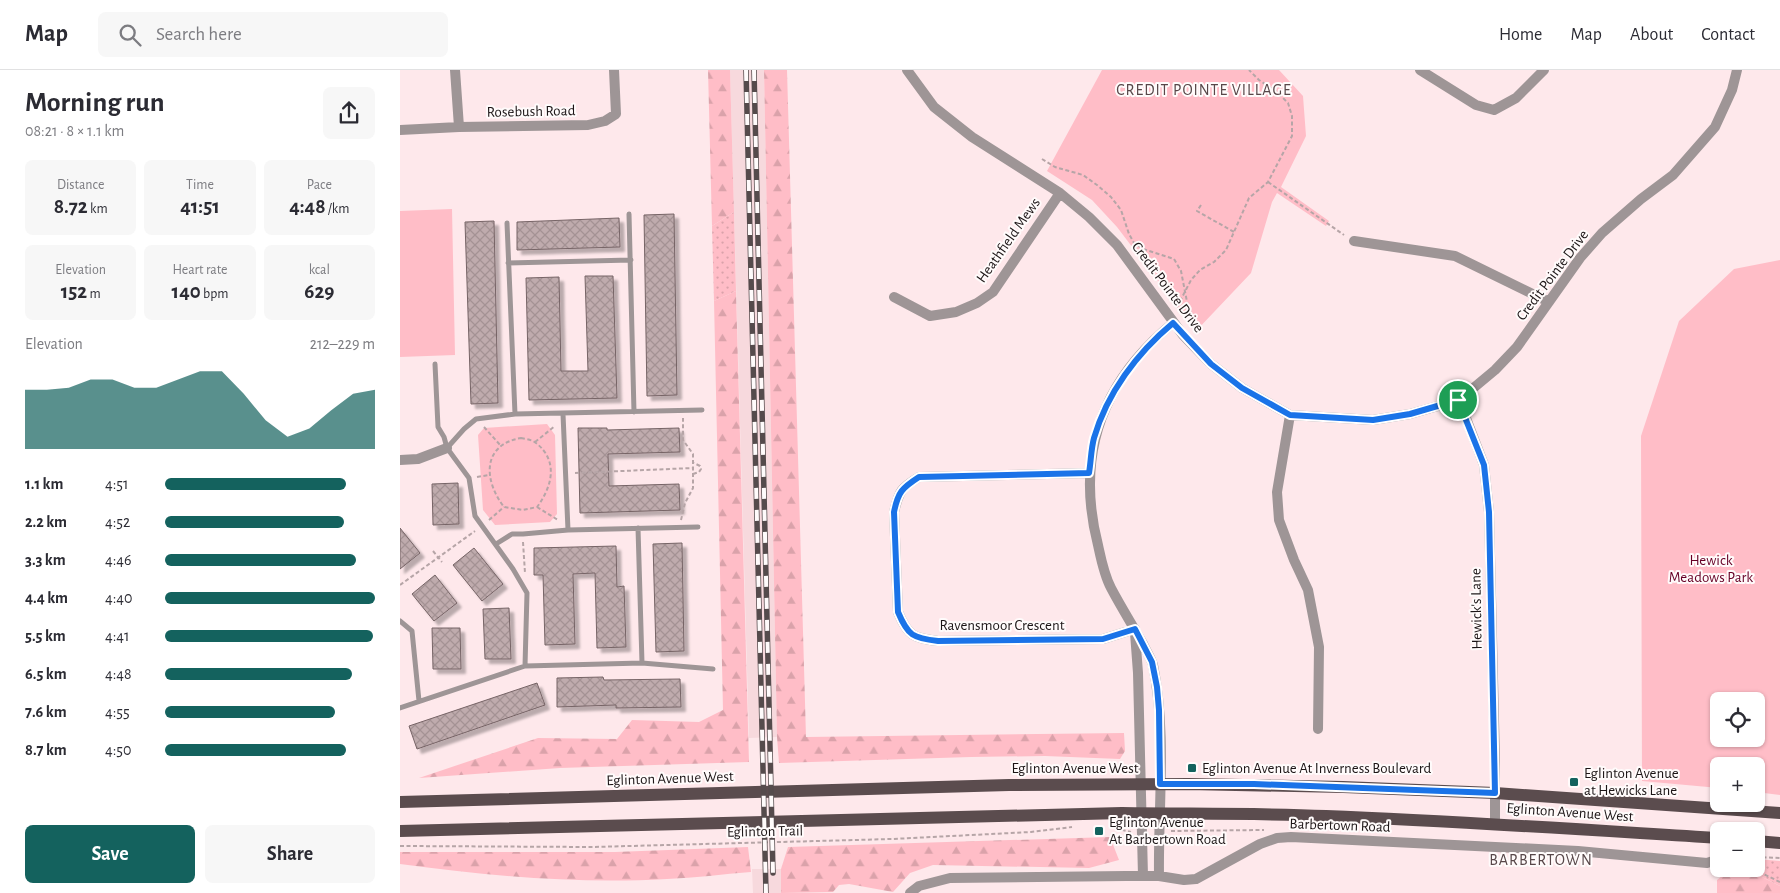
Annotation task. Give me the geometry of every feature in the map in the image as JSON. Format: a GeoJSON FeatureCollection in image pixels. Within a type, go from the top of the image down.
{"type":"FeatureCollection","features":[{"type":"Feature","properties":{"kind":"main road","name":"Eglinton Avenue West"},"geometry":{"type":"LineString","coordinates":[[400,802],[1009,784],[1160,784],[1264,785],[1495,793],[1780,813]]}},
{"type":"Feature","properties":{"kind":"main road","name":"Eglinton Avenue West"},"geometry":{"type":"LineString","coordinates":[[400,831],[1159,813],[1325,816],[1494,823],[1710,837]]}},
{"type":"Feature","properties":{"kind":"main road"},"geometry":{"type":"LineString","coordinates":[[1765,842],[1780,843]]}},
{"type":"Feature","properties":{"kind":"street"},"geometry":{"type":"LineString","coordinates":[[454,70],[459,127]]}},
{"type":"Feature","properties":{"kind":"street","name":"Rosebush Road"},"geometry":{"type":"LineString","coordinates":[[400,130],[588,125],[606,121],[616,114],[614,70]]}},
{"type":"Feature","properties":{"kind":"street","name":"Credit Pointe Drive"},"geometry":{"type":"LineString","coordinates":[[907,70],[934,107],[957,126],[1060,192],[1089,217],[1117,245],[1173,323],[1211,364],[1242,388],[1290,415],[1373,420],[1410,414],[1458,400],[1495,370],[1517,346],[1580,258],[1602,233],[1641,199],[1673,175],[1715,127],[1732,90],[1737,70]]}},
{"type":"Feature","properties":{"kind":"street"},"geometry":{"type":"LineString","coordinates":[[1420,70],[1476,106],[1494,110],[1516,98],[1544,70]]}},
{"type":"Feature","properties":{"kind":"street","name":"Heathfield Mews"},"geometry":{"type":"LineString","coordinates":[[894,297],[930,316],[956,312],[977,304],[992,292],[1060,192]]}},
{"type":"Feature","properties":{"kind":"street"},"geometry":{"type":"LineString","coordinates":[[1354,242],[1455,256],[1549,302]]}},
{"type":"Feature","properties":{"kind":"street"},"geometry":{"type":"LineString","coordinates":[[1159,876],[1160,784],[1157,687],[1152,662],[1110,587],[1100,556],[1091,518],[1089,473],[1094,440],[1106,406],[1119,382],[1146,348],[1173,323]]}},
{"type":"Feature","properties":{"kind":"street","name":"Hewick's Lane"},"geometry":{"type":"LineString","coordinates":[[1458,400],[1484,465],[1489,512],[1494,823]]}},
{"type":"Feature","properties":{"kind":"street"},"geometry":{"type":"LineString","coordinates":[[1290,415],[1277,492],[1280,520],[1294,560],[1308,590],[1319,647],[1318,729]]}},
{"type":"Feature","properties":{"kind":"street"},"geometry":{"type":"LineString","coordinates":[[400,460],[418,460],[447,448]]}},
{"type":"Feature","properties":{"kind":"street","name":"Ravensmoor Crescent"},"geometry":{"type":"LineString","coordinates":[[1089,473],[919,477],[906,486],[898,496],[894,512],[898,612],[904,626],[918,638],[938,641],[1103,639],[1135,629]]}},
{"type":"Feature","properties":{"kind":"street"},"geometry":{"type":"LineString","coordinates":[[1135,629],[1138,673],[1143,876]]}},
{"type":"Feature","properties":{"kind":"street","name":"Barbertown Road"},"geometry":{"type":"LineString","coordinates":[[910,893],[919,886],[950,878],[1159,876],[1184,880],[1196,879],[1260,844],[1277,838],[1291,837],[1578,851],[1710,862]]}},
{"type":"Feature","properties":{"kind":"lane"},"geometry":{"type":"LineString","coordinates":[[629,214],[634,412]]}},
{"type":"Feature","properties":{"kind":"lane"},"geometry":{"type":"LineString","coordinates":[[506,223],[515,414]]}},
{"type":"Feature","properties":{"kind":"lane"},"geometry":{"type":"LineString","coordinates":[[508,264],[630,260]]}},
{"type":"Feature","properties":{"kind":"lane"},"geometry":{"type":"LineString","coordinates":[[435,364],[438,427],[444,437],[447,448],[469,478],[475,516],[496,544],[527,594],[525,666]]}},
{"type":"Feature","properties":{"kind":"lane"},"geometry":{"type":"LineString","coordinates":[[447,448],[476,419],[515,414],[702,410]]}},
{"type":"Feature","properties":{"kind":"lane"},"geometry":{"type":"LineString","coordinates":[[563,414],[568,530]]}},
{"type":"Feature","properties":{"kind":"lane"},"geometry":{"type":"LineString","coordinates":[[496,544],[512,534],[568,530],[698,527]]}},
{"type":"Feature","properties":{"kind":"lane"},"geometry":{"type":"LineString","coordinates":[[638,528],[642,663]]}},
{"type":"Feature","properties":{"kind":"lane"},"geometry":{"type":"LineString","coordinates":[[400,621],[412,630],[419,701]]}},
{"type":"Feature","properties":{"kind":"lane"},"geometry":{"type":"LineString","coordinates":[[400,708],[525,666],[642,663],[713,669]]}},
{"type":"Feature","properties":{"kind":"path"},"geometry":{"type":"LineString","coordinates":[[1175,309],[1191,280],[1200,270],[1214,262],[1226,250],[1249,198],[1268,182],[1292,136],[1292,116],[1288,103],[1249,70]]}},
{"type":"Feature","properties":{"kind":"path"},"geometry":{"type":"LineString","coordinates":[[1042,159],[1055,167],[1083,175],[1097,185],[1111,197],[1121,210],[1134,243],[1174,259],[1179,264],[1188,307],[1198,324]]}},
{"type":"Feature","properties":{"kind":"path"},"geometry":{"type":"LineString","coordinates":[[1268,182],[1354,242]]}},
{"type":"Feature","properties":{"kind":"path"},"geometry":{"type":"LineString","coordinates":[[1201,205],[1197,210],[1234,232]]}},
{"type":"Feature","properties":{"kind":"path"},"geometry":{"type":"LineString","coordinates":[[679,527],[685,503],[693,488],[693,454],[683,440],[683,410]]}},
{"type":"Feature","properties":{"kind":"path"},"geometry":{"type":"LineString","coordinates":[[535,442],[553,429],[563,414]]}},
{"type":"Feature","properties":{"kind":"path"},"geometry":{"type":"LineString","coordinates":[[476,419],[501,446]]}},
{"type":"Feature","properties":{"kind":"path"},"geometry":{"type":"LineString","coordinates":[[521,438],[535,442],[548,457],[552,473],[545,496],[537,507],[523,510],[504,507],[496,496],[489,475],[491,460],[508,440],[521,438]]}},
{"type":"Feature","properties":{"kind":"path"},"geometry":{"type":"LineString","coordinates":[[693,462],[700,466],[701,469],[693,474]]}},
{"type":"Feature","properties":{"kind":"path"},"geometry":{"type":"LineString","coordinates":[[566,473],[693,468]]}},
{"type":"Feature","properties":{"kind":"path"},"geometry":{"type":"LineString","coordinates":[[469,478],[489,475]]}},
{"type":"Feature","properties":{"kind":"path"},"geometry":{"type":"LineString","coordinates":[[400,585],[482,526],[504,507]]}},
{"type":"Feature","properties":{"kind":"path"},"geometry":{"type":"LineString","coordinates":[[537,507],[556,518],[568,530]]}},
{"type":"Feature","properties":{"kind":"path"},"geometry":{"type":"LineString","coordinates":[[522,534],[526,570],[523,585]]}},
{"type":"Feature","properties":{"kind":"path"},"geometry":{"type":"LineString","coordinates":[[433,551],[442,562]]}},
{"type":"Feature","properties":{"kind":"path"},"geometry":{"type":"LineString","coordinates":[[1104,826],[1130,832]]}},
{"type":"Feature","properties":{"kind":"path","name":"Eglinton Trail"},"geometry":{"type":"LineString","coordinates":[[400,846],[592,847],[892,839],[1040,831],[1074,827]]}},
{"type":"Feature","properties":{"kind":"path"},"geometry":{"type":"LineString","coordinates":[[1174,831],[1266,830],[1267,832]]}},
{"type":"Feature","properties":{"kind":"path"},"geometry":{"type":"LineString","coordinates":[[1765,857],[1780,858]]}},
{"type":"Feature","properties":{"kind":"path"},"geometry":{"type":"LineString","coordinates":[[1765,875],[1780,882]]}},
{"type":"Feature","properties":{"kind":"shaded area"},"geometry":{"type":"Polygon","coordinates":[[[730,70],[764,70],[777,737],[749,738],[730,70]]]}},
{"type":"Feature","properties":{"kind":"shaded area"},"geometry":{"type":"Polygon","coordinates":[[[752,869],[781,869],[781,893],[753,893],[752,869]]]}},
{"type":"Feature","properties":{"kind":"green space"},"geometry":{"type":"Polygon","coordinates":[[[708,70],[730,70],[734,212],[712,226],[708,70]]]}},
{"type":"Feature","properties":{"kind":"green space"},"geometry":{"type":"Polygon","coordinates":[[[764,70],[787,70],[806,737],[1124,733],[1125,751],[1120,759],[1045,756],[779,763],[764,70]]]}},
{"type":"Feature","properties":{"kind":"green space"},"geometry":{"type":"Polygon","coordinates":[[[1102,70],[1279,70],[1303,96],[1306,136],[1281,187],[1329,221],[1326,226],[1277,193],[1272,202],[1251,273],[1196,331],[1117,227],[1092,200],[1047,171],[1102,70]]]}},
{"type":"Feature","properties":{"kind":"green space"},"geometry":{"type":"Polygon","coordinates":[[[452,209],[455,355],[400,357],[400,211],[452,209]]]}},
{"type":"Feature","properties":{"kind":"green space"},"geometry":{"type":"Polygon","coordinates":[[[734,212],[736,291],[714,301],[712,226],[734,212]]]}},
{"type":"Feature","properties":{"kind":"green space","name":"Hewick Meadows Park"},"geometry":{"type":"Polygon","coordinates":[[[1780,260],[1780,795],[1765,793],[1765,757],[1710,757],[1710,787],[1642,781],[1641,436],[1679,321],[1734,269],[1780,260]]]}},
{"type":"Feature","properties":{"kind":"green space"},"geometry":{"type":"Polygon","coordinates":[[[736,291],[749,762],[560,768],[419,778],[538,738],[617,739],[632,720],[699,722],[723,710],[714,301],[736,291]]]}},
{"type":"Feature","properties":{"kind":"green space"},"geometry":{"type":"Polygon","coordinates":[[[547,424],[555,435],[557,514],[550,522],[495,525],[483,510],[478,435],[484,428],[547,424]]]}},
{"type":"Feature","properties":{"kind":"green space"},"geometry":{"type":"Polygon","coordinates":[[[1110,837],[1119,860],[1089,868],[933,865],[910,873],[893,892],[849,884],[839,885],[833,892],[781,893],[781,869],[788,847],[1110,837]]]}},
{"type":"Feature","properties":{"kind":"green space"},"geometry":{"type":"Polygon","coordinates":[[[748,847],[751,872],[678,878],[567,880],[466,872],[400,864],[400,852],[615,852],[748,847]]]}},
{"type":"Feature","properties":{"kind":"green space"},"geometry":{"type":"Polygon","coordinates":[[[1765,860],[1780,861],[1780,886],[1762,877],[1765,877],[1765,860]]]}},
{"type":"Feature","properties":{"kind":"green space"},"geometry":{"type":"Polygon","coordinates":[[[1721,877],[1762,877],[1780,886],[1780,893],[1717,893],[1717,880],[1721,877]]]}},
{"type":"Feature","properties":{"kind":"building"},"geometry":{"type":"Polygon","coordinates":[[[674,214],[677,395],[647,396],[644,215],[674,214]]]}},
{"type":"Feature","properties":{"kind":"building"},"geometry":{"type":"Polygon","coordinates":[[[619,218],[620,247],[517,250],[517,222],[619,218]]]}},
{"type":"Feature","properties":{"kind":"building"},"geometry":{"type":"Polygon","coordinates":[[[494,221],[498,403],[471,404],[465,222],[494,221]]]}},
{"type":"Feature","properties":{"kind":"building"},"geometry":{"type":"Polygon","coordinates":[[[585,276],[613,276],[617,398],[529,400],[526,278],[559,277],[561,371],[588,371],[585,276]]]}},
{"type":"Feature","properties":{"kind":"building"},"geometry":{"type":"Polygon","coordinates":[[[578,428],[607,428],[607,430],[679,428],[680,452],[608,454],[609,486],[679,484],[680,510],[580,513],[578,428]]]}},
{"type":"Feature","properties":{"kind":"building"},"geometry":{"type":"Polygon","coordinates":[[[458,483],[459,524],[433,525],[432,484],[458,483]]]}},
{"type":"Feature","properties":{"kind":"building"},"geometry":{"type":"Polygon","coordinates":[[[400,528],[420,553],[400,569],[400,528]]]}},
{"type":"Feature","properties":{"kind":"building"},"geometry":{"type":"Polygon","coordinates":[[[682,543],[684,651],[656,652],[653,544],[682,543]]]}},
{"type":"Feature","properties":{"kind":"building"},"geometry":{"type":"Polygon","coordinates":[[[616,546],[617,587],[624,586],[626,647],[597,648],[595,573],[573,574],[575,644],[545,645],[543,575],[534,575],[534,548],[616,546]]]}},
{"type":"Feature","properties":{"kind":"building"},"geometry":{"type":"Polygon","coordinates":[[[474,548],[503,584],[482,601],[453,565],[474,548]]]}},
{"type":"Feature","properties":{"kind":"building"},"geometry":{"type":"Polygon","coordinates":[[[435,575],[457,603],[434,621],[412,594],[435,575]]]}},
{"type":"Feature","properties":{"kind":"building"},"geometry":{"type":"Polygon","coordinates":[[[509,608],[511,659],[485,659],[483,609],[509,608]]]}},
{"type":"Feature","properties":{"kind":"building"},"geometry":{"type":"Polygon","coordinates":[[[432,628],[460,628],[461,669],[433,669],[432,628]]]}},
{"type":"Feature","properties":{"kind":"building"},"geometry":{"type":"Polygon","coordinates":[[[603,677],[604,680],[680,679],[681,707],[616,708],[616,705],[557,707],[557,678],[603,677]]]}},
{"type":"Feature","properties":{"kind":"building"},"geometry":{"type":"Polygon","coordinates":[[[537,683],[545,705],[417,749],[409,726],[537,683]]]}},
{"type":"Feature","properties":{"kind":"railway"},"geometry":{"type":"LineString","coordinates":[[746,70],[766,893]]}},
{"type":"Feature","properties":{"kind":"railway"},"geometry":{"type":"LineString","coordinates":[[754,70],[773,873]]}},
{"type":"Feature","properties":{"kind":"place","name":"Eglinton Avenue At Inverness Boulevard"},"geometry":{"type":"Point","coordinates":[1192,768]}},
{"type":"Feature","properties":{"kind":"place","name":"Eglinton Avenue at Hewicks Lane"},"geometry":{"type":"Point","coordinates":[1574,782]}},
{"type":"Feature","properties":{"kind":"place","name":"Eglinton Avenue At Barbertown Road"},"geometry":{"type":"Point","coordinates":[1099,831]}},
{"type":"Feature","properties":{"kind":"district","name":"CREDIT POINTE VILLAGE"},"geometry":{"type":"Point","coordinates":[1204,89]}},
{"type":"Feature","properties":{"kind":"district","name":"BARBERTOWN"},"geometry":{"type":"Point","coordinates":[1541,859]}},
{"type":"Feature","properties":{"kind":"route"},"geometry":{"type":"LineString","coordinates":[[1173,323],[1211,364],[1242,388],[1290,415],[1373,420],[1410,414],[1458,400],[1484,465],[1489,512],[1495,793],[1254,784],[1160,784],[1157,687],[1152,662],[1135,629],[1103,639],[938,641],[918,638],[904,626],[898,612],[894,512],[898,496],[906,486],[919,477],[1089,473],[1094,440],[1106,406],[1119,382],[1146,348],[1173,323]]}}]}
